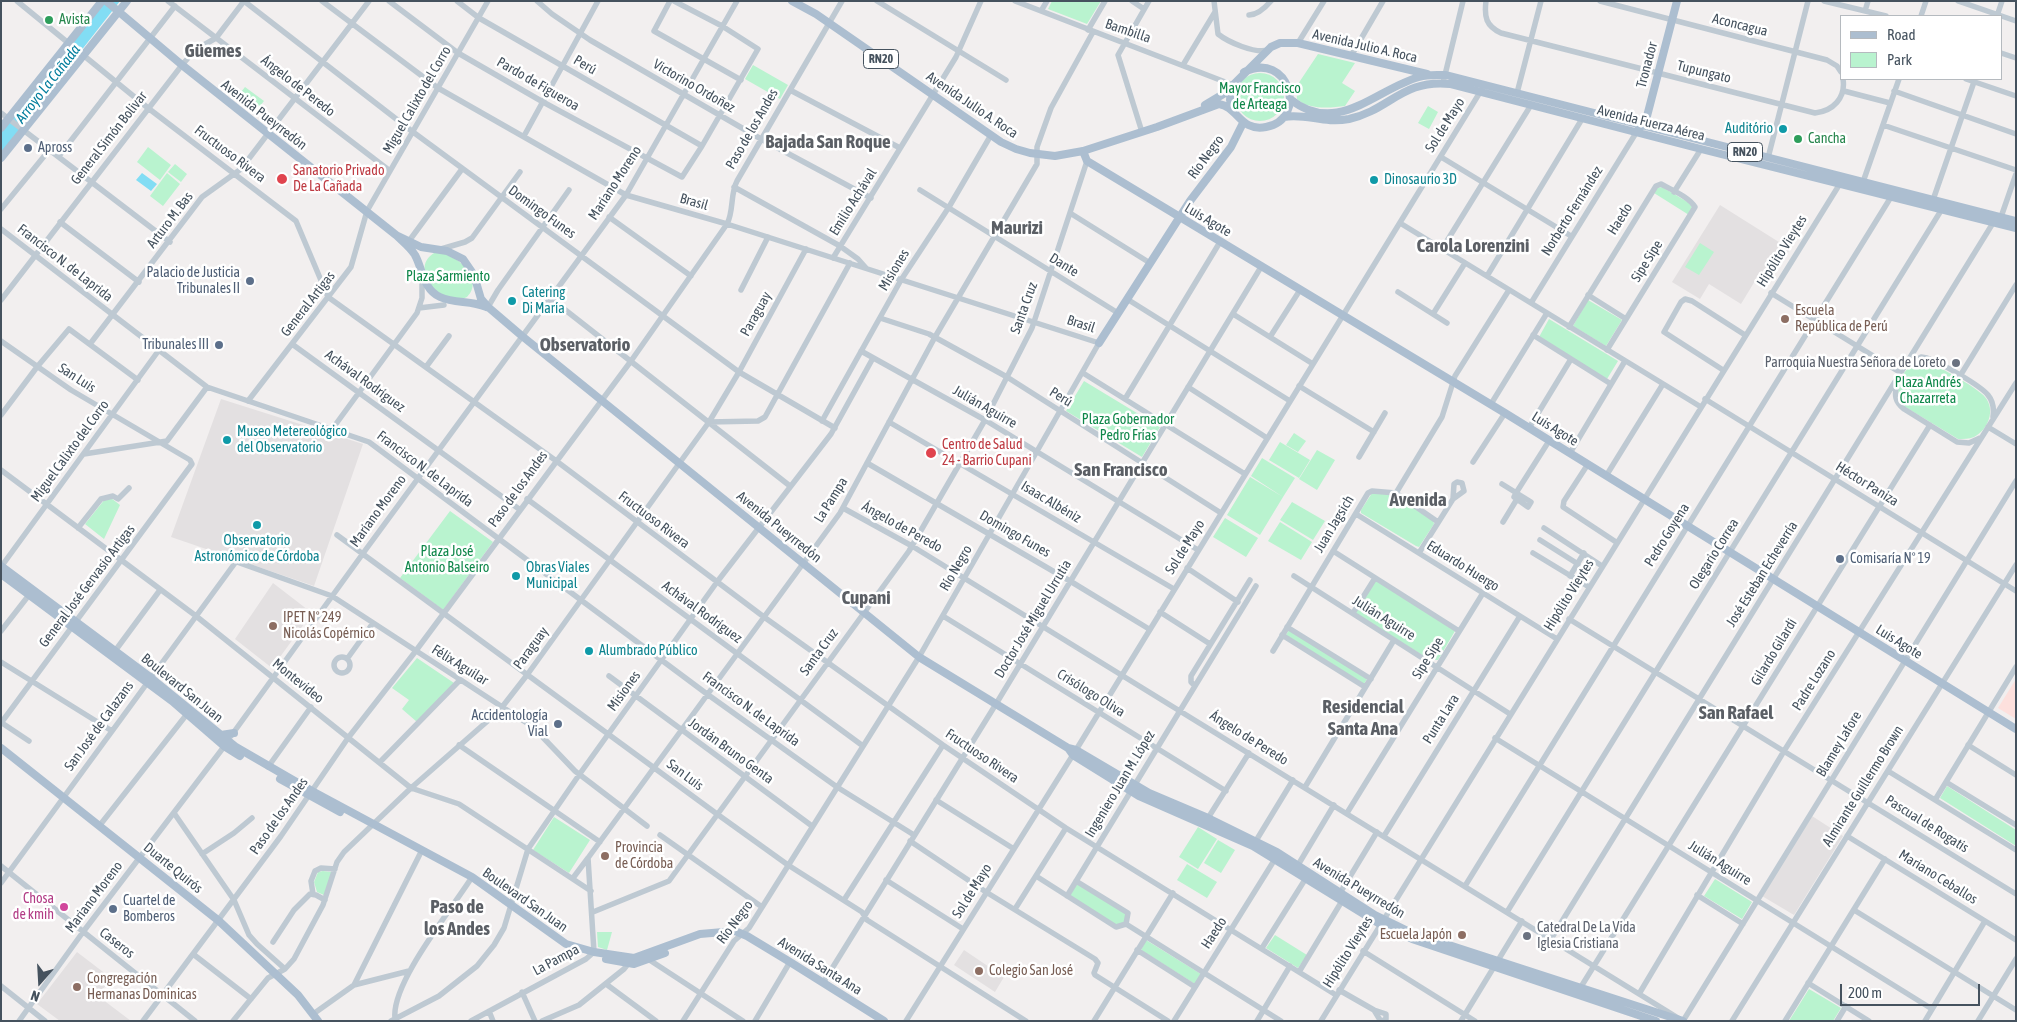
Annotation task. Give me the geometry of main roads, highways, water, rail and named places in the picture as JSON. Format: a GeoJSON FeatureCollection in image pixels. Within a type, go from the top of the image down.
{"type":"FeatureCollection","features":[{"type":"Feature","properties":{"kind":"main road"},"geometry":{"type":"LineString","coordinates":[[1,128],[10,120],[102,1]]}},
{"type":"Feature","properties":{"kind":"main road","name":"Avenida Pueyrredón"},"geometry":{"type":"LineString","coordinates":[[106,1],[182,65],[396,235],[412,250],[426,284],[434,293],[450,300],[474,302],[488,307]]}},
{"type":"Feature","properties":{"kind":"main road"},"geometry":{"type":"LineString","coordinates":[[1,158],[117,10],[127,1]]}},
{"type":"Feature","properties":{"kind":"main road","name":"Tronador"},"geometry":{"type":"LineString","coordinates":[[1643,126],[1677,1]]}},
{"type":"Feature","properties":{"kind":"main road","name":"Avenida Julio A. Roca"},"geometry":{"type":"LineString","coordinates":[[794,2],[830,23],[991,136],[1016,150],[1038,156],[1055,156],[1083,151],[1219,104],[1229,108],[1243,123]]}},
{"type":"Feature","properties":{"kind":"main road","name":"Avenida Julio A. Roca"},"geometry":{"type":"LineString","coordinates":[[1186,116],[1218,98],[1268,50],[1280,43],[1298,43],[1431,74]]}},
{"type":"Feature","properties":{"kind":"main road"},"geometry":{"type":"LineString","coordinates":[[1243,123],[1257,128],[1272,126],[1284,116],[1290,99],[1290,93],[1285,81],[1275,72],[1269,69],[1256,68],[1244,72]]}},
{"type":"Feature","properties":{"kind":"main road","name":"Avenida Fuerza Aérea"},"geometry":{"type":"LineString","coordinates":[[1290,99],[1314,112],[1339,112],[1360,106],[1403,83],[1431,74],[1482,88],[1517,93],[2016,221]]}},
{"type":"Feature","properties":{"kind":"main road","name":"Avenida Fuerza Aérea"},"geometry":{"type":"LineString","coordinates":[[1284,116],[1300,116],[1328,121],[1349,119],[1369,112],[1410,89],[1444,79]]}},
{"type":"Feature","properties":{"kind":"main road"},"geometry":{"type":"LineString","coordinates":[[1232,86],[1230,100],[1235,115]]}},
{"type":"Feature","properties":{"kind":"main road","name":"Avenida Fuerza Aérea"},"geometry":{"type":"LineString","coordinates":[[1482,88],[1531,105],[1582,119],[2016,228]]}},
{"type":"Feature","properties":{"kind":"main road","name":"Río Negro"},"geometry":{"type":"LineString","coordinates":[[1100,343],[1179,217],[1231,147],[1243,123]]}},
{"type":"Feature","properties":{"kind":"main road"},"geometry":{"type":"LineString","coordinates":[[1636,132],[1643,126]]}},
{"type":"Feature","properties":{"kind":"main road","name":"Luis Agote"},"geometry":{"type":"LineString","coordinates":[[1083,151],[1087,161],[1342,316],[1505,412],[2016,729]]}},
{"type":"Feature","properties":{"kind":"main road","name":"Avenida Pueyrredón"},"geometry":{"type":"LineString","coordinates":[[396,235],[435,250],[447,251],[463,259],[474,275],[481,299],[488,307],[919,657],[1133,789],[1254,843],[1342,901],[1421,944],[1495,964],[1656,1021]]}},
{"type":"Feature","properties":{"kind":"main road"},"geometry":{"type":"LineString","coordinates":[[421,272],[423,256],[435,250]]}},
{"type":"Feature","properties":{"kind":"main road"},"geometry":{"type":"LineString","coordinates":[[463,301],[473,295],[476,285]]}},
{"type":"Feature","properties":{"kind":"main road","name":"Boulevard San Juan"},"geometry":{"type":"LineString","coordinates":[[1,567],[74,625],[221,736],[226,744],[268,767],[310,794]]}},
{"type":"Feature","properties":{"kind":"main road","name":"Boulevard San Juan"},"geometry":{"type":"LineString","coordinates":[[1,574],[29,595],[114,651],[187,714],[226,744],[310,794],[470,879],[566,944],[628,964],[636,964],[706,937],[741,934]]}},
{"type":"Feature","properties":{"kind":"main road"},"geometry":{"type":"LineString","coordinates":[[221,736],[234,733]]}},
{"type":"Feature","properties":{"kind":"main road","name":"Duarte Quirós"},"geometry":{"type":"LineString","coordinates":[[1,748],[219,921],[314,1011],[316,1021]]}},
{"type":"Feature","properties":{"kind":"main road","name":"Avenida Pueyrredón"},"geometry":{"type":"LineString","coordinates":[[1133,789],[1208,818],[1298,865],[1382,922]]}},
{"type":"Feature","properties":{"kind":"main road","name":"Boulevard San Juan"},"geometry":{"type":"LineString","coordinates":[[593,953],[634,958],[705,933],[731,931],[741,934]]}},
{"type":"Feature","properties":{"kind":"main road","name":"Avenida Santa Ana"},"geometry":{"type":"LineString","coordinates":[[741,934],[823,982],[884,1021]]}},
{"type":"Feature","properties":{"kind":"main road","name":"Avenida Pueyrredón"},"geometry":{"type":"LineString","coordinates":[[1578,992],[1683,1021]]}},
{"type":"Feature","properties":{"kind":"main road"},"geometry":{"type":"LineString","coordinates":[[298,995],[316,1021]]}},
{"type":"Feature","properties":{"kind":"main road"},"geometry":{"type":"LineString","coordinates":[[314,1011],[323,1021]]}},
{"type":"Feature","properties":{"kind":"water","name":"Arroyo La Cañada"},"geometry":{"type":"Polygon","coordinates":[[[106,1],[120,1],[1,153],[1,132],[106,1]]]}},
{"type":"Feature","properties":{"kind":"water"},"geometry":{"type":"Polygon","coordinates":[[[142,173],[157,184],[151,191],[136,180],[142,173]]]}},
{"type":"Feature","properties":{"kind":"place","name":"Avista"},"geometry":{"type":"Point","coordinates":[49,20]}},
{"type":"Feature","properties":{"kind":"place","name":"Auditório"},"geometry":{"type":"Point","coordinates":[1783,129]}},
{"type":"Feature","properties":{"kind":"place","name":"Cancha"},"geometry":{"type":"Point","coordinates":[1798,139]}},
{"type":"Feature","properties":{"kind":"place","name":"Apross"},"geometry":{"type":"Point","coordinates":[28,148]}},
{"type":"Feature","properties":{"kind":"place","name":"Sanatorio Privado De La Cañada"},"geometry":{"type":"Point","coordinates":[282,179]}},
{"type":"Feature","properties":{"kind":"place","name":"Dinosaurio 3D"},"geometry":{"type":"Point","coordinates":[1374,180]}},
{"type":"Feature","properties":{"kind":"place","name":"Palacio de Justicia Tribunales II"},"geometry":{"type":"Point","coordinates":[250,281]}},
{"type":"Feature","properties":{"kind":"place","name":"Catering Di María"},"geometry":{"type":"Point","coordinates":[512,301]}},
{"type":"Feature","properties":{"kind":"place","name":"Escuela República de Perú"},"geometry":{"type":"Point","coordinates":[1785,319]}},
{"type":"Feature","properties":{"kind":"place","name":"Tribunales III"},"geometry":{"type":"Point","coordinates":[219,345]}},
{"type":"Feature","properties":{"kind":"place","name":"Parroquia Nuestra Señora de Loreto"},"geometry":{"type":"Point","coordinates":[1956,363]}},
{"type":"Feature","properties":{"kind":"place","name":"Museo Metereológico del Observatorio"},"geometry":{"type":"Point","coordinates":[227,440]}},
{"type":"Feature","properties":{"kind":"place","name":"Centro de Salud 24 - Barrio Cupani"},"geometry":{"type":"Point","coordinates":[931,453]}},
{"type":"Feature","properties":{"kind":"place","name":"Observatorio Astronómico de Córdoba"},"geometry":{"type":"Point","coordinates":[257,525]}},
{"type":"Feature","properties":{"kind":"place","name":"Comisaría N° 19"},"geometry":{"type":"Point","coordinates":[1840,559]}},
{"type":"Feature","properties":{"kind":"place","name":"Obras Viales Municipal"},"geometry":{"type":"Point","coordinates":[516,576]}},
{"type":"Feature","properties":{"kind":"place","name":"IPET N° 249 Nicolás Copérnico"},"geometry":{"type":"Point","coordinates":[273,626]}},
{"type":"Feature","properties":{"kind":"place","name":"Alumbrado Público"},"geometry":{"type":"Point","coordinates":[589,651]}},
{"type":"Feature","properties":{"kind":"place","name":"Accidentología Vial"},"geometry":{"type":"Point","coordinates":[558,724]}},
{"type":"Feature","properties":{"kind":"place","name":"Provincia de Córdoba"},"geometry":{"type":"Point","coordinates":[605,856]}},
{"type":"Feature","properties":{"kind":"place","name":"Chosa de kmih"},"geometry":{"type":"Point","coordinates":[64,907]}},
{"type":"Feature","properties":{"kind":"place","name":"Cuartel de Bomberos"},"geometry":{"type":"Point","coordinates":[113,909]}},
{"type":"Feature","properties":{"kind":"place","name":"Escuela Japón"},"geometry":{"type":"Point","coordinates":[1462,935]}},
{"type":"Feature","properties":{"kind":"place","name":"Catedral De La Vida Iglesia Cristiana"},"geometry":{"type":"Point","coordinates":[1527,936]}},
{"type":"Feature","properties":{"kind":"place","name":"Colegio San José"},"geometry":{"type":"Point","coordinates":[979,971]}},
{"type":"Feature","properties":{"kind":"place","name":"Congregación Hermanas Dominicas"},"geometry":{"type":"Point","coordinates":[77,987]}},
{"type":"Feature","properties":{"kind":"district","name":"Güemes"},"geometry":{"type":"Point","coordinates":[213,51]}},
{"type":"Feature","properties":{"kind":"district","name":"Bajada San Roque"},"geometry":{"type":"Point","coordinates":[828,142]}},
{"type":"Feature","properties":{"kind":"district","name":"Maurizi"},"geometry":{"type":"Point","coordinates":[1017,228]}},
{"type":"Feature","properties":{"kind":"district","name":"Carola Lorenzini"},"geometry":{"type":"Point","coordinates":[1473,246]}},
{"type":"Feature","properties":{"kind":"district","name":"Observatorio"},"geometry":{"type":"Point","coordinates":[585,345]}},
{"type":"Feature","properties":{"kind":"district","name":"San Francisco"},"geometry":{"type":"Point","coordinates":[1121,470]}},
{"type":"Feature","properties":{"kind":"district","name":"Avenida"},"geometry":{"type":"Point","coordinates":[1418,500]}},
{"type":"Feature","properties":{"kind":"district","name":"Cupani"},"geometry":{"type":"Point","coordinates":[866,598]}},
{"type":"Feature","properties":{"kind":"district","name":"San Rafael"},"geometry":{"type":"Point","coordinates":[1736,713]}},
{"type":"Feature","properties":{"kind":"district","name":"Residencial Santa Ana"},"geometry":{"type":"Point","coordinates":[1363,718]}},
{"type":"Feature","properties":{"kind":"district","name":"Paso de los Andes"},"geometry":{"type":"Point","coordinates":[457,918]}},
{"type":"Feature","properties":{"kind":"park label","name":"Mayor Francisco de Arteaga"},"geometry":{"type":"Point","coordinates":[1260,98]}},
{"type":"Feature","properties":{"kind":"park label","name":"Plaza Sarmiento"},"geometry":{"type":"Point","coordinates":[448,277]}},
{"type":"Feature","properties":{"kind":"park label","name":"Plaza Andrés Chazarreta"},"geometry":{"type":"Point","coordinates":[1928,392]}},
{"type":"Feature","properties":{"kind":"park label","name":"Plaza Gobernador Pedro Frías"},"geometry":{"type":"Point","coordinates":[1128,428]}},
{"type":"Feature","properties":{"kind":"park label","name":"Plaza José Antonio Balseiro"},"geometry":{"type":"Point","coordinates":[447,560]}}]}
